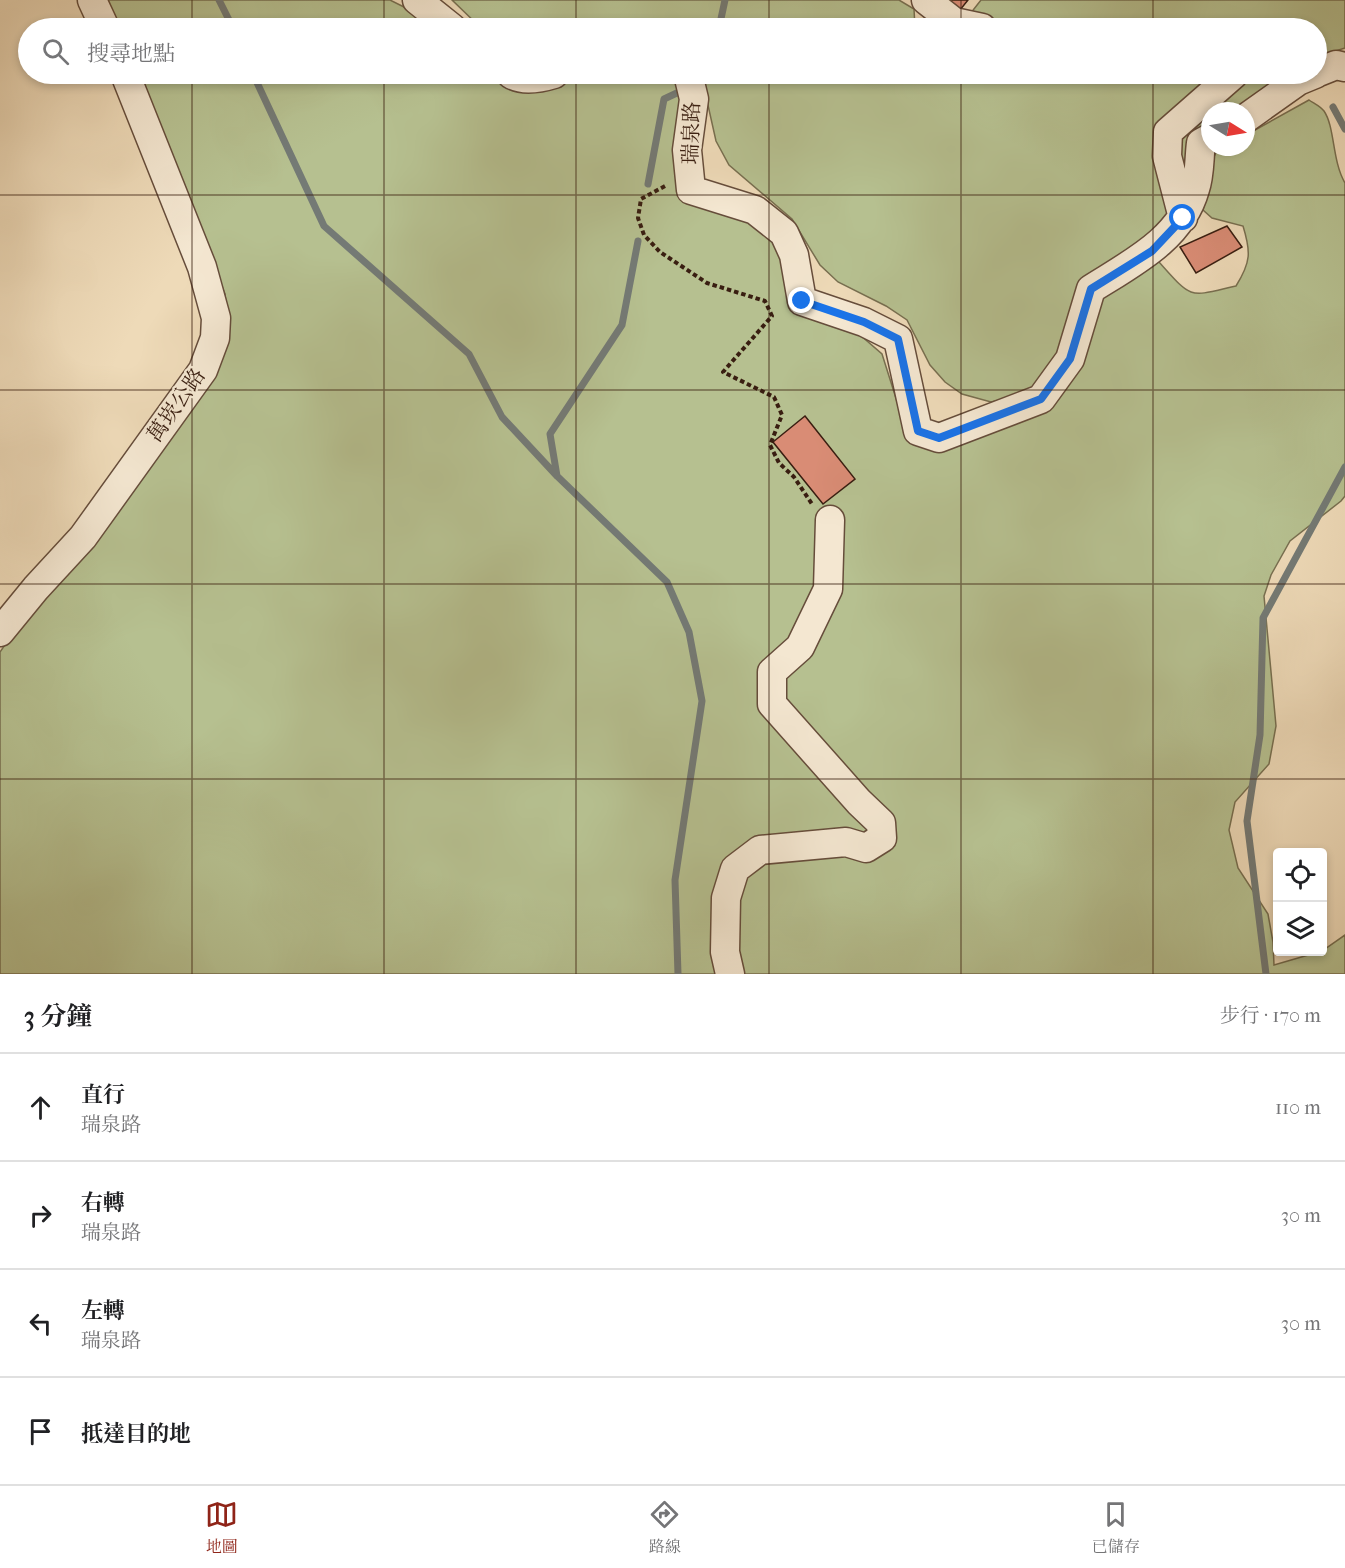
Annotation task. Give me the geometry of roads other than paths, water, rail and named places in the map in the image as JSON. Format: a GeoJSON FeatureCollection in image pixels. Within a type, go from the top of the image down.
{"type":"FeatureCollection","features":[{"type":"Feature","properties":{"kind":"street"},"geometry":{"type":"LineString","coordinates":[[92,0],[100,18]]}},
{"type":"Feature","properties":{"kind":"street"},"geometry":{"type":"LineString","coordinates":[[417,0],[440,18]]}},
{"type":"Feature","properties":{"kind":"street"},"geometry":{"type":"LineString","coordinates":[[926,0],[949,18]]}},
{"type":"Feature","properties":{"kind":"street"},"geometry":{"type":"LineString","coordinates":[[1327,69],[1336,65],[1345,67]]}},
{"type":"Feature","properties":{"kind":"street","name":"萬崁公路"},"geometry":{"type":"LineString","coordinates":[[0,632],[36,588],[83,537],[203,370],[215,338],[216,318],[202,267],[129,84]]}},
{"type":"Feature","properties":{"kind":"street","name":"瑞泉路"},"geometry":{"type":"LineString","coordinates":[[690,84],[694,99],[687,150],[691,190],[755,210],[784,233],[794,255],[802,301],[864,322],[898,339],[918,431],[939,438],[1041,399],[1070,359],[1091,289],[1152,251],[1183,218],[1196,188],[1201,143]]}},
{"type":"Feature","properties":{"kind":"street"},"geometry":{"type":"LineString","coordinates":[[1183,218],[1167,156],[1168,132],[1223,84]]}},
{"type":"Feature","properties":{"kind":"street"},"geometry":{"type":"LineString","coordinates":[[1255,112],[1294,84]]}},
{"type":"Feature","properties":{"kind":"street"},"geometry":{"type":"LineString","coordinates":[[730,974],[725,952],[726,898],[735,869],[760,850],[846,842],[866,848],[882,837],[881,823],[859,802],[772,704],[772,672],[800,647],[828,589],[830,520]]}},
{"type":"Feature","properties":{"kind":"waterway"},"geometry":{"type":"LineString","coordinates":[[219,0],[228,18]]}},
{"type":"Feature","properties":{"kind":"waterway"},"geometry":{"type":"LineString","coordinates":[[721,18],[725,0]]}},
{"type":"Feature","properties":{"kind":"waterway"},"geometry":{"type":"LineString","coordinates":[[258,84],[324,226],[469,354],[502,417],[557,476],[667,582],[689,632],[702,701],[675,880],[678,974]]}},
{"type":"Feature","properties":{"kind":"waterway"},"geometry":{"type":"LineString","coordinates":[[648,184],[664,99],[679,92]]}},
{"type":"Feature","properties":{"kind":"waterway"},"geometry":{"type":"LineString","coordinates":[[1333,107],[1345,129]]}},
{"type":"Feature","properties":{"kind":"waterway"},"geometry":{"type":"LineString","coordinates":[[557,476],[550,434],[622,325],[638,241]]}},
{"type":"Feature","properties":{"kind":"waterway"},"geometry":{"type":"LineString","coordinates":[[1266,974],[1247,821],[1260,735],[1263,618],[1345,467]]}}]}
